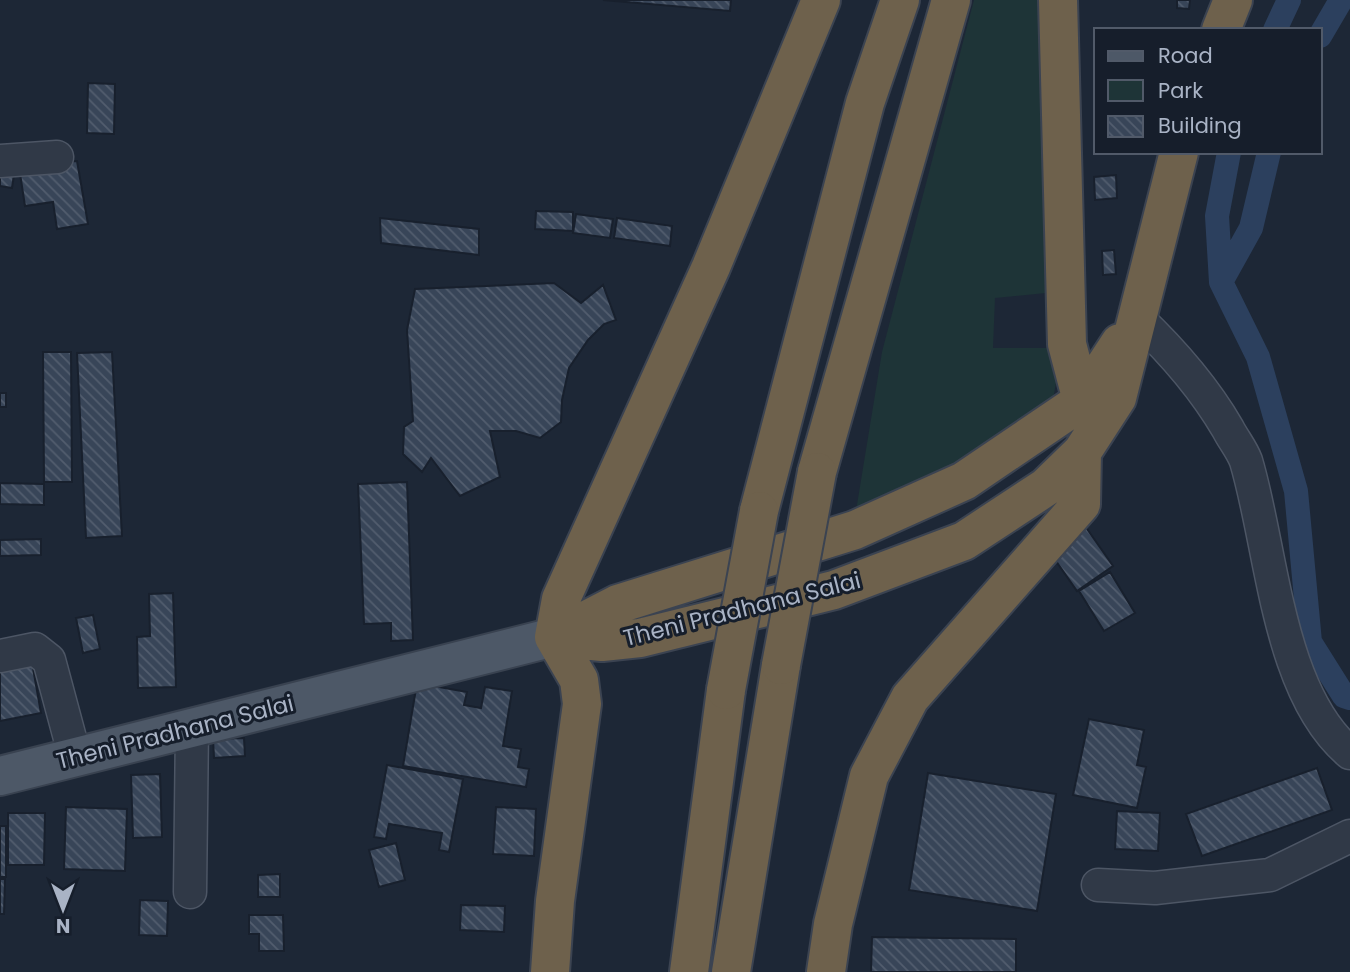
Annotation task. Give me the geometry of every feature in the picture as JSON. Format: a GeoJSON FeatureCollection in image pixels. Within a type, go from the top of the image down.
{"type":"FeatureCollection","features":[{"type":"Feature","properties":{"kind":"highway"},"geometry":{"type":"LineString","coordinates":[[550,972],[555,901],[582,704],[579,680],[554,637],[561,599],[711,267],[821,0]]}},
{"type":"Feature","properties":{"kind":"highway"},"geometry":{"type":"LineString","coordinates":[[689,972],[726,690],[759,511],[865,103],[900,0]]}},
{"type":"Feature","properties":{"kind":"highway"},"geometry":{"type":"LineString","coordinates":[[731,972],[781,665],[817,472],[951,0]]}},
{"type":"Feature","properties":{"kind":"highway"},"geometry":{"type":"LineString","coordinates":[[1058,0],[1067,344],[1082,401]]}},
{"type":"Feature","properties":{"kind":"highway"},"geometry":{"type":"LineString","coordinates":[[1222,28],[1233,0]]}},
{"type":"Feature","properties":{"kind":"highway","name":"Theni Pradhana Salai"},"geometry":{"type":"LineString","coordinates":[[554,637],[603,642],[640,638],[834,590],[964,541],[1046,487],[1082,452],[1117,398],[1178,154]]}},
{"type":"Feature","properties":{"kind":"highway","name":"Theni Pradhana Salai"},"geometry":{"type":"LineString","coordinates":[[554,637],[618,604],[855,530],[964,481],[1082,401],[1137,318]]}},
{"type":"Feature","properties":{"kind":"highway"},"geometry":{"type":"LineString","coordinates":[[826,972],[833,924],[869,776],[910,698],[1081,504],[1082,452]]}},
{"type":"Feature","properties":{"kind":"main road","name":"Theni Pradhana Salai"},"geometry":{"type":"LineString","coordinates":[[0,776],[554,637]]}},
{"type":"Feature","properties":{"kind":"street"},"geometry":{"type":"LineString","coordinates":[[0,161],[57,157]]}},
{"type":"Feature","properties":{"kind":"street"},"geometry":{"type":"LineString","coordinates":[[1137,318],[1174,353],[1210,398],[1245,459],[1271,575],[1300,680],[1335,738],[1350,752]]}},
{"type":"Feature","properties":{"kind":"street"},"geometry":{"type":"LineString","coordinates":[[0,656],[35,649],[49,660],[75,757]]}},
{"type":"Feature","properties":{"kind":"street"},"geometry":{"type":"LineString","coordinates":[[190,892],[192,727]]}},
{"type":"Feature","properties":{"kind":"street"},"geometry":{"type":"LineString","coordinates":[[1098,885],[1155,888],[1270,875],[1350,836]]}},
{"type":"Feature","properties":{"kind":"green space"},"geometry":{"type":"Polygon","coordinates":[[[974,0],[1050,0],[1056,292],[995,298],[993,348],[1062,348],[1053,400],[961,470],[855,517],[882,352],[974,0]]]}},
{"type":"Feature","properties":{"kind":"building"},"geometry":{"type":"Polygon","coordinates":[[[603,0],[731,0],[730,11],[603,0]]]}},
{"type":"Feature","properties":{"kind":"building"},"geometry":{"type":"Polygon","coordinates":[[[1177,0],[1190,0],[1189,9],[1177,8],[1177,0]]]}},
{"type":"Feature","properties":{"kind":"building"},"geometry":{"type":"Polygon","coordinates":[[[88,83],[115,84],[114,134],[87,133],[88,83]]]}},
{"type":"Feature","properties":{"kind":"building"},"geometry":{"type":"Polygon","coordinates":[[[77,161],[88,224],[57,229],[53,202],[25,206],[19,167],[77,161]]]}},
{"type":"Feature","properties":{"kind":"building"},"geometry":{"type":"Polygon","coordinates":[[[15,168],[12,188],[0,186],[0,172],[15,168]]]}},
{"type":"Feature","properties":{"kind":"building"},"geometry":{"type":"Polygon","coordinates":[[[1116,175],[1117,198],[1095,200],[1094,177],[1116,175]]]}},
{"type":"Feature","properties":{"kind":"building"},"geometry":{"type":"Polygon","coordinates":[[[536,211],[573,212],[573,231],[535,229],[536,211]]]}},
{"type":"Feature","properties":{"kind":"building"},"geometry":{"type":"Polygon","coordinates":[[[576,214],[613,219],[610,238],[573,233],[576,214]]]}},
{"type":"Feature","properties":{"kind":"building"},"geometry":{"type":"Polygon","coordinates":[[[380,218],[479,229],[479,255],[381,243],[380,218]]]}},
{"type":"Feature","properties":{"kind":"building"},"geometry":{"type":"Polygon","coordinates":[[[617,218],[672,226],[670,246],[614,238],[617,218]]]}},
{"type":"Feature","properties":{"kind":"building"},"geometry":{"type":"Polygon","coordinates":[[[1114,250],[1116,274],[1103,275],[1102,251],[1114,250]]]}},
{"type":"Feature","properties":{"kind":"building"},"geometry":{"type":"Polygon","coordinates":[[[554,283],[581,303],[603,285],[616,320],[604,324],[588,340],[569,368],[562,400],[561,422],[540,438],[516,431],[490,431],[500,477],[460,496],[431,458],[422,472],[403,454],[404,427],[413,421],[407,330],[415,289],[554,283]]]}},
{"type":"Feature","properties":{"kind":"building"},"geometry":{"type":"Polygon","coordinates":[[[43,352],[71,352],[72,482],[44,482],[43,352]]]}},
{"type":"Feature","properties":{"kind":"building"},"geometry":{"type":"Polygon","coordinates":[[[112,352],[122,536],[86,538],[77,353],[112,352]]]}},
{"type":"Feature","properties":{"kind":"building"},"geometry":{"type":"Polygon","coordinates":[[[0,393],[6,393],[6,407],[0,407],[0,393]]]}},
{"type":"Feature","properties":{"kind":"building"},"geometry":{"type":"Polygon","coordinates":[[[407,482],[413,640],[391,641],[391,623],[364,624],[358,484],[407,482]]]}},
{"type":"Feature","properties":{"kind":"building"},"geometry":{"type":"Polygon","coordinates":[[[0,483],[44,484],[44,505],[0,504],[0,483]]]}},
{"type":"Feature","properties":{"kind":"building"},"geometry":{"type":"Polygon","coordinates":[[[1085,526],[1113,566],[1077,591],[1049,551],[1085,526]]]}},
{"type":"Feature","properties":{"kind":"building"},"geometry":{"type":"Polygon","coordinates":[[[41,539],[41,555],[0,556],[0,540],[41,539]]]}},
{"type":"Feature","properties":{"kind":"building"},"geometry":{"type":"Polygon","coordinates":[[[1110,572],[1135,613],[1104,631],[1079,591],[1110,572]]]}},
{"type":"Feature","properties":{"kind":"building"},"geometry":{"type":"Polygon","coordinates":[[[173,593],[176,687],[138,688],[137,637],[150,636],[149,594],[173,593]]]}},
{"type":"Feature","properties":{"kind":"building"},"geometry":{"type":"Polygon","coordinates":[[[93,615],[100,649],[83,653],[76,618],[93,615]]]}},
{"type":"Feature","properties":{"kind":"building"},"geometry":{"type":"Polygon","coordinates":[[[31,657],[41,713],[0,721],[0,663],[31,657]]]}},
{"type":"Feature","properties":{"kind":"building"},"geometry":{"type":"Polygon","coordinates":[[[417,683],[467,692],[464,705],[481,708],[485,687],[512,691],[503,746],[521,749],[518,767],[529,769],[526,787],[403,766],[417,683]]]}},
{"type":"Feature","properties":{"kind":"building"},"geometry":{"type":"Polygon","coordinates":[[[1089,719],[1144,730],[1137,765],[1146,767],[1137,808],[1073,795],[1089,719]]]}},
{"type":"Feature","properties":{"kind":"building"},"geometry":{"type":"Polygon","coordinates":[[[244,738],[245,756],[214,758],[213,739],[244,738]]]}},
{"type":"Feature","properties":{"kind":"building"},"geometry":{"type":"Polygon","coordinates":[[[387,765],[463,779],[449,852],[439,850],[442,833],[389,824],[386,839],[374,837],[387,765]]]}},
{"type":"Feature","properties":{"kind":"building"},"geometry":{"type":"Polygon","coordinates":[[[1317,768],[1332,810],[1202,856],[1186,814],[1317,768]]]}},
{"type":"Feature","properties":{"kind":"building"},"geometry":{"type":"Polygon","coordinates":[[[928,773],[1056,794],[1037,911],[909,890],[928,773]]]}},
{"type":"Feature","properties":{"kind":"building"},"geometry":{"type":"Polygon","coordinates":[[[160,774],[162,837],[133,838],[131,775],[160,774]]]}},
{"type":"Feature","properties":{"kind":"building"},"geometry":{"type":"Polygon","coordinates":[[[66,807],[127,809],[125,871],[64,869],[66,807]]]}},
{"type":"Feature","properties":{"kind":"building"},"geometry":{"type":"Polygon","coordinates":[[[496,807],[536,809],[534,856],[493,854],[496,807]]]}},
{"type":"Feature","properties":{"kind":"building"},"geometry":{"type":"Polygon","coordinates":[[[1117,811],[1160,813],[1158,851],[1115,849],[1117,811]]]}},
{"type":"Feature","properties":{"kind":"building"},"geometry":{"type":"Polygon","coordinates":[[[8,813],[45,813],[44,865],[8,865],[8,813]]]}},
{"type":"Feature","properties":{"kind":"building"},"geometry":{"type":"Polygon","coordinates":[[[0,826],[6,826],[6,877],[0,877],[0,826]]]}},
{"type":"Feature","properties":{"kind":"building"},"geometry":{"type":"Polygon","coordinates":[[[396,843],[405,880],[379,887],[369,850],[396,843]]]}},
{"type":"Feature","properties":{"kind":"building"},"geometry":{"type":"Polygon","coordinates":[[[280,874],[280,897],[258,897],[258,875],[280,874]]]}},
{"type":"Feature","properties":{"kind":"building"},"geometry":{"type":"Polygon","coordinates":[[[0,879],[5,879],[4,914],[0,914],[0,879]]]}},
{"type":"Feature","properties":{"kind":"building"},"geometry":{"type":"Polygon","coordinates":[[[140,900],[168,901],[167,936],[139,935],[140,900]]]}},
{"type":"Feature","properties":{"kind":"building"},"geometry":{"type":"Polygon","coordinates":[[[461,905],[505,906],[504,932],[460,930],[461,905]]]}},
{"type":"Feature","properties":{"kind":"building"},"geometry":{"type":"Polygon","coordinates":[[[249,915],[283,915],[284,951],[259,951],[259,934],[249,934],[249,915]]]}},
{"type":"Feature","properties":{"kind":"building"},"geometry":{"type":"Polygon","coordinates":[[[872,937],[1016,939],[1016,972],[871,972],[872,937]]]}},
{"type":"Feature","properties":{"kind":"waterway"},"geometry":{"type":"LineString","coordinates":[[1276,28],[1289,0]]}},
{"type":"Feature","properties":{"kind":"waterway"},"geometry":{"type":"LineString","coordinates":[[1322,33],[1341,0]]}},
{"type":"Feature","properties":{"kind":"waterway"},"geometry":{"type":"LineString","coordinates":[[1229,154],[1217,216],[1221,282],[1258,357],[1296,491],[1310,642],[1344,696],[1350,698]]}},
{"type":"Feature","properties":{"kind":"waterway"},"geometry":{"type":"LineString","coordinates":[[1221,282],[1251,228],[1269,154]]}}]}
